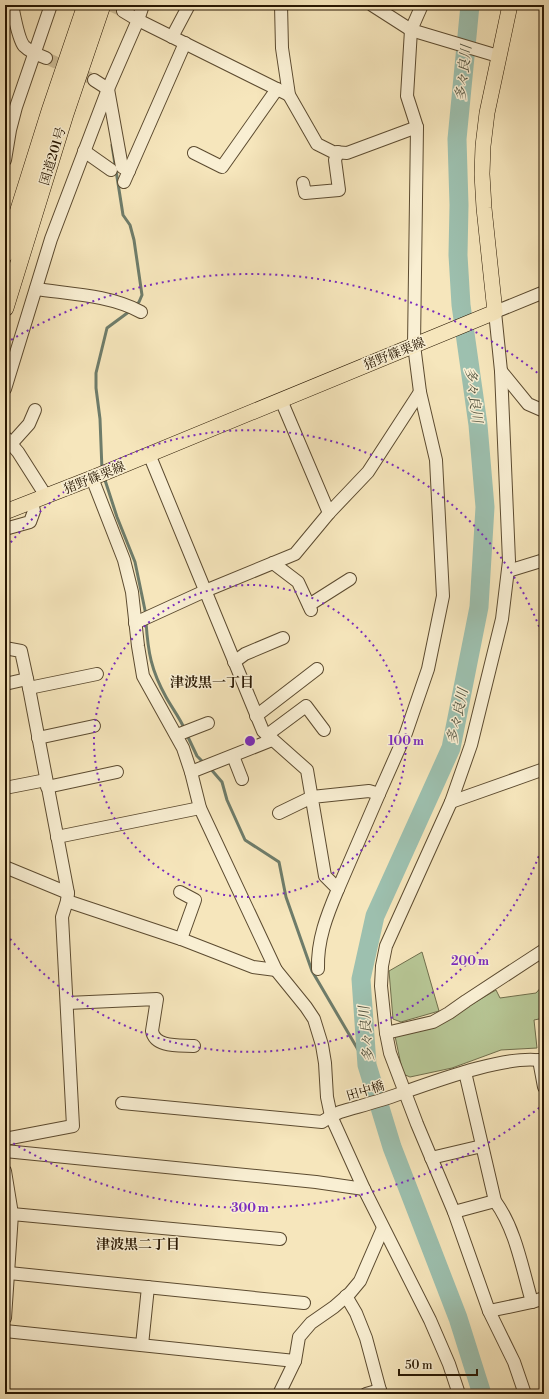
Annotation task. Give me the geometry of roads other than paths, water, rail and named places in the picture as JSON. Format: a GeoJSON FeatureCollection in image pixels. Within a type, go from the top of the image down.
{"type":"FeatureCollection","features":[{"type":"Feature","properties":{"kind":"highway","name":"国道201号"},"geometry":{"type":"LineString","coordinates":[[5,254],[50,111],[86,5]]}},
{"type":"Feature","properties":{"kind":"highway","name":"国道201号"},"geometry":{"type":"LineString","coordinates":[[5,308],[62,122],[102,5]]}},
{"type":"Feature","properties":{"kind":"main road"},"geometry":{"type":"LineString","coordinates":[[492,314],[482,174],[487,113],[495,54],[510,5]]}},
{"type":"Feature","properties":{"kind":"main road","name":"猪野篠栗線"},"geometry":{"type":"LineString","coordinates":[[5,512],[92,478],[492,314]]}},
{"type":"Feature","properties":{"kind":"street"},"geometry":{"type":"LineString","coordinates":[[12,5],[16,25],[23,44],[35,54],[46,58]]}},
{"type":"Feature","properties":{"kind":"street"},"geometry":{"type":"LineString","coordinates":[[5,160],[10,130],[16,107],[51,5]]}},
{"type":"Feature","properties":{"kind":"street"},"geometry":{"type":"LineString","coordinates":[[5,389],[9,364],[36,289],[50,238],[108,89],[143,5]]}},
{"type":"Feature","properties":{"kind":"street"},"geometry":{"type":"LineString","coordinates":[[172,37],[189,5]]}},
{"type":"Feature","properties":{"kind":"street"},"geometry":{"type":"LineString","coordinates":[[281,5],[282,48],[289,95],[317,144],[333,152],[347,153],[417,127]]}},
{"type":"Feature","properties":{"kind":"street"},"geometry":{"type":"LineString","coordinates":[[372,5],[411,30],[438,39],[495,54]]}},
{"type":"Feature","properties":{"kind":"street"},"geometry":{"type":"LineString","coordinates":[[318,968],[317,957],[323,925],[406,733],[428,669],[443,596],[436,460],[420,392],[416,344],[417,127],[407,96],[411,30],[422,5]]}},
{"type":"Feature","properties":{"kind":"street"},"geometry":{"type":"LineString","coordinates":[[123,11],[185,44],[289,95]]}},
{"type":"Feature","properties":{"kind":"street"},"geometry":{"type":"LineString","coordinates":[[94,80],[108,89],[122,167],[127,177],[185,44]]}},
{"type":"Feature","properties":{"kind":"street"},"geometry":{"type":"LineString","coordinates":[[194,153],[222,167],[277,89]]}},
{"type":"Feature","properties":{"kind":"street"},"geometry":{"type":"LineString","coordinates":[[84,151],[111,170]]}},
{"type":"Feature","properties":{"kind":"street"},"geometry":{"type":"LineString","coordinates":[[303,183],[305,193],[339,190],[335,160],[338,152]]}},
{"type":"Feature","properties":{"kind":"street"},"geometry":{"type":"LineString","coordinates":[[36,289],[95,297],[130,306],[141,312]]}},
{"type":"Feature","properties":{"kind":"street"},"geometry":{"type":"LineString","coordinates":[[525,1394],[514,1362],[489,1311],[454,1212],[401,1093],[386,1033],[381,986],[382,966],[386,946],[450,802],[470,745],[502,619],[509,561],[501,372],[492,314],[544,292]]}},
{"type":"Feature","properties":{"kind":"street"},"geometry":{"type":"LineString","coordinates":[[501,372],[528,404],[544,411]]}},
{"type":"Feature","properties":{"kind":"street"},"geometry":{"type":"LineString","coordinates":[[135,623],[205,591],[296,554],[329,513],[368,472],[420,392]]}},
{"type":"Feature","properties":{"kind":"street"},"geometry":{"type":"LineString","coordinates":[[282,400],[329,513]]}},
{"type":"Feature","properties":{"kind":"street"},"geometry":{"type":"LineString","coordinates":[[35,410],[29,424],[8,440],[18,452],[46,496]]}},
{"type":"Feature","properties":{"kind":"street"},"geometry":{"type":"LineString","coordinates":[[149,454],[263,731],[307,770],[325,876],[338,889]]}},
{"type":"Feature","properties":{"kind":"street"},"geometry":{"type":"LineString","coordinates":[[92,478],[124,560],[132,592],[143,676],[183,748],[200,808],[276,970],[314,1019],[323,1051],[327,1097],[336,1114],[364,1189],[430,1320],[449,1364],[459,1394]]}},
{"type":"Feature","properties":{"kind":"street"},"geometry":{"type":"LineString","coordinates":[[5,529],[30,522],[34,511],[32,502]]}},
{"type":"Feature","properties":{"kind":"street"},"geometry":{"type":"LineString","coordinates":[[508,571],[544,560]]}},
{"type":"Feature","properties":{"kind":"street"},"geometry":{"type":"LineString","coordinates":[[273,563],[298,582],[310,607],[350,579]]}},
{"type":"Feature","properties":{"kind":"street"},"geometry":{"type":"LineString","coordinates":[[234,662],[245,654],[283,638]]}},
{"type":"Feature","properties":{"kind":"street"},"geometry":{"type":"LineString","coordinates":[[5,648],[21,651],[47,783],[67,897],[62,917],[73,1126],[5,1139]]}},
{"type":"Feature","properties":{"kind":"street"},"geometry":{"type":"LineString","coordinates":[[256,716],[317,669]]}},
{"type":"Feature","properties":{"kind":"street"},"geometry":{"type":"LineString","coordinates":[[5,684],[28,683],[97,674]]}},
{"type":"Feature","properties":{"kind":"street"},"geometry":{"type":"LineString","coordinates":[[191,772],[233,756],[269,737],[306,706],[324,730]]}},
{"type":"Feature","properties":{"kind":"street"},"geometry":{"type":"LineString","coordinates":[[177,735],[208,723]]}},
{"type":"Feature","properties":{"kind":"street"},"geometry":{"type":"LineString","coordinates":[[38,738],[94,726]]}},
{"type":"Feature","properties":{"kind":"street"},"geometry":{"type":"LineString","coordinates":[[233,756],[242,779]]}},
{"type":"Feature","properties":{"kind":"street"},"geometry":{"type":"LineString","coordinates":[[450,802],[544,768]]}},
{"type":"Feature","properties":{"kind":"street"},"geometry":{"type":"LineString","coordinates":[[5,788],[116,772]]}},
{"type":"Feature","properties":{"kind":"street"},"geometry":{"type":"LineString","coordinates":[[279,813],[312,797],[369,791],[379,794]]}},
{"type":"Feature","properties":{"kind":"street"},"geometry":{"type":"LineString","coordinates":[[56,837],[200,808]]}},
{"type":"Feature","properties":{"kind":"street"},"geometry":{"type":"LineString","coordinates":[[5,867],[67,897],[253,967],[276,970]]}},
{"type":"Feature","properties":{"kind":"street"},"geometry":{"type":"LineString","coordinates":[[180,892],[195,900],[181,939]]}},
{"type":"Feature","properties":{"kind":"street"},"geometry":{"type":"LineString","coordinates":[[386,1033],[433,1022],[544,950]]}},
{"type":"Feature","properties":{"kind":"street"},"geometry":{"type":"LineString","coordinates":[[67,1003],[157,999],[152,1030],[156,1040],[164,1044],[194,1046]]}},
{"type":"Feature","properties":{"kind":"street"},"geometry":{"type":"LineString","coordinates":[[541,1060],[544,1087]]}},
{"type":"Feature","properties":{"kind":"street","name":"田中橋"},"geometry":{"type":"LineString","coordinates":[[122,1103],[322,1122],[336,1114],[465,1072],[491,1065],[518,1061],[541,1060]]}},
{"type":"Feature","properties":{"kind":"street"},"geometry":{"type":"LineString","coordinates":[[465,1072],[495,1201],[503,1213],[511,1230],[532,1302]]}},
{"type":"Feature","properties":{"kind":"street"},"geometry":{"type":"LineString","coordinates":[[431,1158],[482,1146]]}},
{"type":"Feature","properties":{"kind":"street"},"geometry":{"type":"LineString","coordinates":[[5,1151],[316,1182],[364,1189]]}},
{"type":"Feature","properties":{"kind":"street"},"geometry":{"type":"LineString","coordinates":[[5,1172],[12,1214],[5,1318]]}},
{"type":"Feature","properties":{"kind":"street"},"geometry":{"type":"LineString","coordinates":[[454,1212],[495,1201]]}},
{"type":"Feature","properties":{"kind":"street"},"geometry":{"type":"LineString","coordinates":[[12,1214],[280,1239]]}},
{"type":"Feature","properties":{"kind":"street"},"geometry":{"type":"LineString","coordinates":[[279,1394],[295,1361],[299,1337],[311,1323],[334,1307],[360,1281],[383,1228]]}},
{"type":"Feature","properties":{"kind":"street"},"geometry":{"type":"LineString","coordinates":[[9,1273],[304,1303]]}},
{"type":"Feature","properties":{"kind":"street"},"geometry":{"type":"LineString","coordinates":[[142,1345],[148,1287]]}},
{"type":"Feature","properties":{"kind":"street"},"geometry":{"type":"LineString","coordinates":[[346,1296],[356,1313],[366,1338],[380,1392],[366,1394]]}},
{"type":"Feature","properties":{"kind":"street"},"geometry":{"type":"LineString","coordinates":[[489,1311],[544,1298]]}},
{"type":"Feature","properties":{"kind":"street"},"geometry":{"type":"LineString","coordinates":[[5,1332],[295,1361]]}},
{"type":"Feature","properties":{"kind":"waterway","name":"多々良川"},"geometry":{"type":"LineString","coordinates":[[470,5],[457,139],[459,205],[458,255],[461,305],[478,425],[485,507],[479,607],[451,748],[375,916],[361,979],[367,1065],[392,1147],[458,1318],[482,1394]]}},
{"type":"Feature","properties":{"kind":"waterway"},"geometry":{"type":"LineString","coordinates":[[112,145],[123,215],[130,225],[134,240],[142,295],[139,302],[135,306]]}},
{"type":"Feature","properties":{"kind":"waterway"},"geometry":{"type":"LineString","coordinates":[[102,470],[96,373],[107,328],[130,311]]}},
{"type":"Feature","properties":{"kind":"waterway"},"geometry":{"type":"LineString","coordinates":[[104,477],[117,517],[135,562],[146,615]]}},
{"type":"Feature","properties":{"kind":"waterway"},"geometry":{"type":"LineString","coordinates":[[146,622],[149,652],[157,678],[168,701],[185,730]]}},
{"type":"Feature","properties":{"kind":"waterway"},"geometry":{"type":"LineString","coordinates":[[187,735],[197,756],[205,764]]}},
{"type":"Feature","properties":{"kind":"waterway"},"geometry":{"type":"LineString","coordinates":[[209,767],[222,782],[227,800],[245,840],[279,862],[286,897],[312,971],[367,1065]]}},
{"type":"Feature","properties":{"kind":"tunnel"},"geometry":{"type":"LineString","coordinates":[[110,5],[123,11]]}},
{"type":"Feature","properties":{"kind":"tunnel"},"geometry":{"type":"LineString","coordinates":[[46,58],[94,80]]}},
{"type":"Feature","properties":{"kind":"district","name":"津波黒一丁目"},"geometry":{"type":"Point","coordinates":[212,682]}},
{"type":"Feature","properties":{"kind":"district","name":"津波黒二丁目"},"geometry":{"type":"Point","coordinates":[138,1244]}}]}
